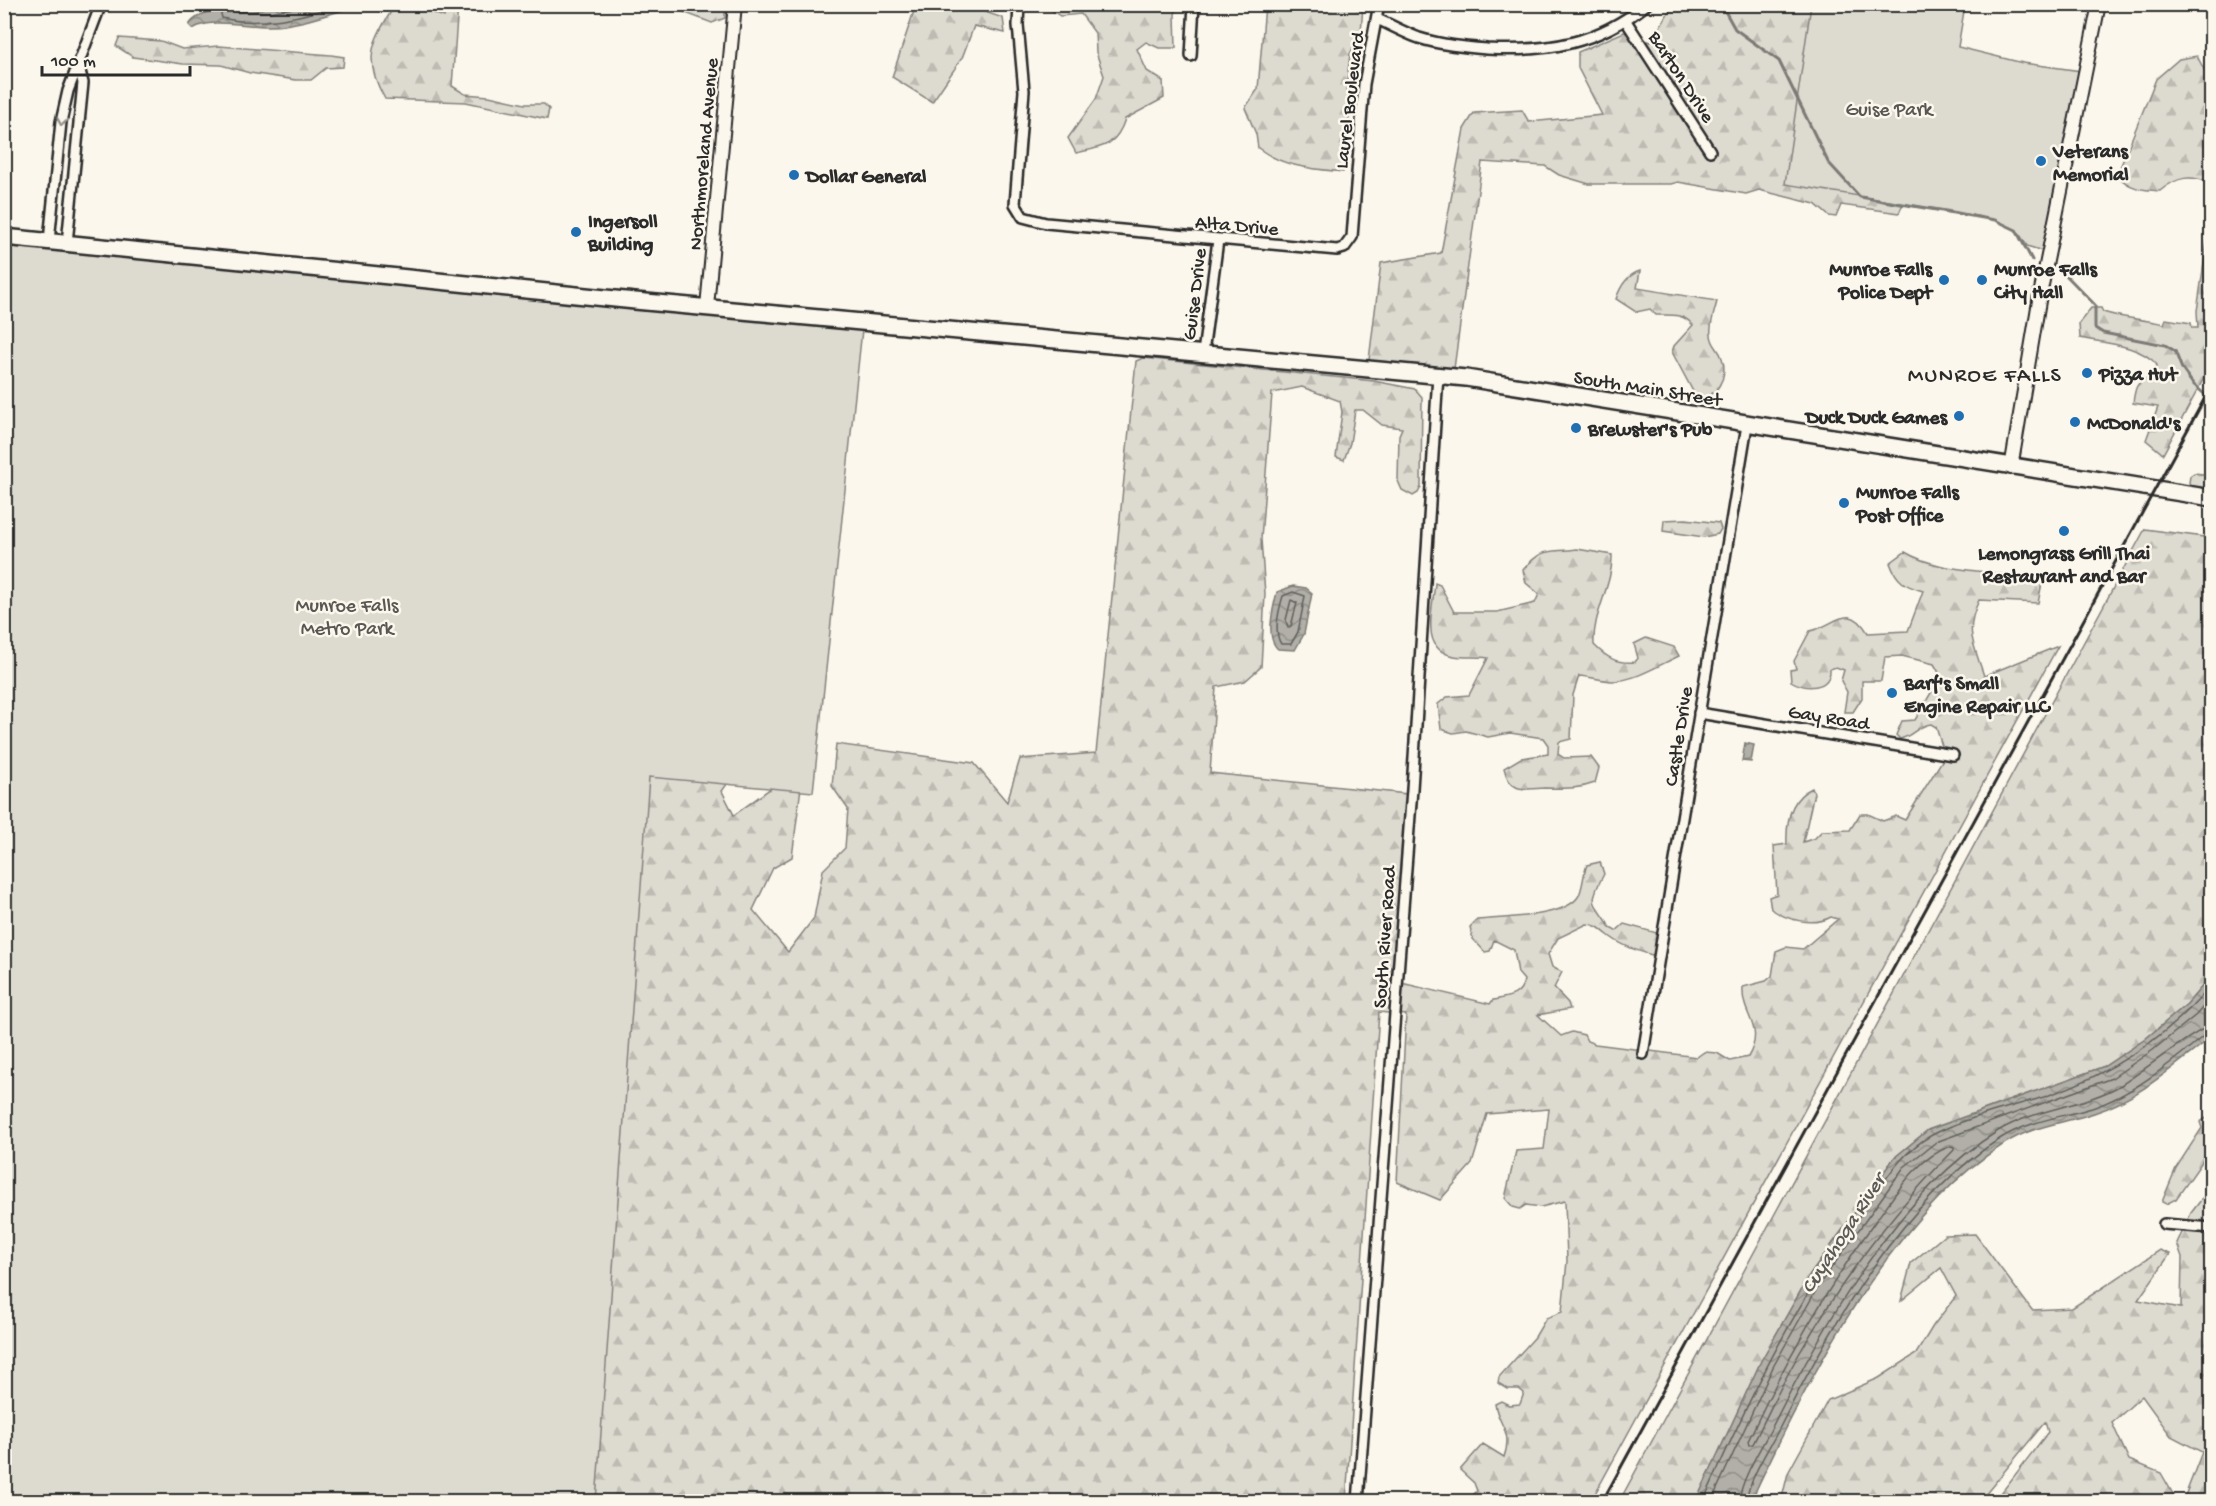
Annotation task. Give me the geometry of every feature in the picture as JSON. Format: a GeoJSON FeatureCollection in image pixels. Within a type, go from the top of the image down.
{"type":"FeatureCollection","features":[{"type":"Feature","properties":{"kind":"main road","name":"South Main Street"},"geometry":{"type":"LineString","coordinates":[[4,237],[707,308],[1438,375],[2011,468],[2211,498]]}},
{"type":"Feature","properties":{"kind":"street"},"geometry":{"type":"LineString","coordinates":[[49,241],[61,122],[68,91],[101,4]]}},
{"type":"Feature","properties":{"kind":"street","name":"Northmoreland Avenue"},"geometry":{"type":"LineString","coordinates":[[707,308],[735,4]]}},
{"type":"Feature","properties":{"kind":"street","name":"Alta Drive"},"geometry":{"type":"LineString","coordinates":[[1019,4],[1018,25],[1024,91],[1015,204],[1023,216],[1029,220],[1337,250],[1344,248],[1352,237],[1356,200]]}},
{"type":"Feature","properties":{"kind":"street"},"geometry":{"type":"LineString","coordinates":[[1191,56],[1194,4]]}},
{"type":"Feature","properties":{"kind":"street","name":"Laurel Boulevard"},"geometry":{"type":"LineString","coordinates":[[1356,200],[1364,84],[1378,4]]}},
{"type":"Feature","properties":{"kind":"street"},"geometry":{"type":"LineString","coordinates":[[1377,19],[1418,38],[1441,44],[1517,51],[1572,44],[1626,21],[1647,4]]}},
{"type":"Feature","properties":{"kind":"street"},"geometry":{"type":"LineString","coordinates":[[2011,468],[2040,295],[2099,4]]}},
{"type":"Feature","properties":{"kind":"street","name":"Barton Drive"},"geometry":{"type":"LineString","coordinates":[[1626,21],[1710,151]]}},
{"type":"Feature","properties":{"kind":"street"},"geometry":{"type":"LineString","coordinates":[[67,243],[83,83],[79,67]]}},
{"type":"Feature","properties":{"kind":"street","name":"Guise Drive"},"geometry":{"type":"LineString","coordinates":[[1203,353],[1218,240]]}},
{"type":"Feature","properties":{"kind":"street","name":"South River Road"},"geometry":{"type":"LineString","coordinates":[[1359,1502],[1415,747],[1438,375]]}},
{"type":"Feature","properties":{"kind":"street","name":"Castle Drive"},"geometry":{"type":"LineString","coordinates":[[1643,1054],[1747,425]]}},
{"type":"Feature","properties":{"kind":"street","name":"Gay Road"},"geometry":{"type":"LineString","coordinates":[[1699,713],[1953,755]]}},
{"type":"Feature","properties":{"kind":"street"},"geometry":{"type":"LineString","coordinates":[[2164,1224],[2211,1228]]}},
{"type":"Feature","properties":{"kind":"green space"},"geometry":{"type":"Polygon","coordinates":[[[395,5],[433,5],[433,13],[444,17],[446,5],[458,5],[452,86],[465,94],[489,96],[525,104],[544,104],[549,109],[547,119],[466,102],[385,99],[374,73],[373,51],[380,30],[395,5]]]}},
{"type":"Feature","properties":{"kind":"green space"},"geometry":{"type":"Polygon","coordinates":[[[646,5],[717,5],[725,7],[725,18],[712,23],[670,7],[651,8],[646,5]]]}},
{"type":"Feature","properties":{"kind":"green space"},"geometry":{"type":"Polygon","coordinates":[[[916,5],[970,5],[970,7],[1003,18],[1005,33],[974,26],[962,58],[932,102],[892,77],[916,5]]]}},
{"type":"Feature","properties":{"kind":"green space"},"geometry":{"type":"Polygon","coordinates":[[[1050,5],[1178,5],[1175,14],[1176,48],[1159,48],[1146,42],[1137,49],[1147,71],[1163,81],[1164,98],[1125,119],[1117,135],[1101,147],[1076,153],[1068,138],[1096,99],[1104,76],[1096,52],[1095,33],[1081,14],[1060,16],[1050,9],[1050,5]]]}},
{"type":"Feature","properties":{"kind":"green space"},"geometry":{"type":"Polygon","coordinates":[[[1265,5],[1363,5],[1361,33],[1350,54],[1347,82],[1349,121],[1343,172],[1288,163],[1258,148],[1256,134],[1245,108],[1258,89],[1265,5]]]}},
{"type":"Feature","properties":{"kind":"green space"},"geometry":{"type":"Polygon","coordinates":[[[1679,5],[1936,5],[1920,166],[1899,213],[1841,205],[1836,217],[1829,216],[1815,204],[1759,190],[1746,194],[1678,182],[1671,184],[1589,184],[1559,175],[1545,166],[1482,162],[1453,376],[1368,368],[1381,263],[1441,253],[1464,129],[1474,113],[1522,110],[1529,122],[1602,115],[1578,68],[1578,52],[1624,32],[1651,42],[1671,8],[1679,5]]]}},
{"type":"Feature","properties":{"kind":"green space","name":"Guise Park"},"geometry":{"type":"Polygon","coordinates":[[[1811,5],[1965,5],[1958,47],[2023,63],[2081,71],[2049,253],[2027,246],[2017,230],[1995,220],[1785,184],[1811,5]]]}},
{"type":"Feature","properties":{"kind":"green space"},"geometry":{"type":"Polygon","coordinates":[[[119,38],[161,41],[182,49],[219,46],[331,55],[344,57],[343,67],[326,68],[311,80],[296,80],[250,73],[221,65],[183,64],[133,57],[116,46],[119,38]]]}},
{"type":"Feature","properties":{"kind":"green space"},"geometry":{"type":"Polygon","coordinates":[[[2197,56],[2211,83],[2211,183],[2184,178],[2160,191],[2131,186],[2117,175],[2156,79],[2179,59],[2197,56]]]}},
{"type":"Feature","properties":{"kind":"green space"},"geometry":{"type":"Polygon","coordinates":[[[2211,234],[2211,365],[2163,454],[2146,440],[2158,407],[2133,403],[2137,386],[2152,378],[2157,365],[2150,358],[2132,349],[2080,338],[2079,323],[2091,308],[2101,308],[2103,312],[2119,316],[2164,324],[2166,319],[2191,323],[2192,328],[2198,328],[2197,311],[2207,242],[2211,234]]]}},
{"type":"Feature","properties":{"kind":"green space","name":"Munroe Falls Metro Park"},"geometry":{"type":"Polygon","coordinates":[[[4,237],[863,320],[813,792],[649,777],[596,1501],[5,1501],[4,237]]]}},
{"type":"Feature","properties":{"kind":"green space"},"geometry":{"type":"Polygon","coordinates":[[[1640,271],[1637,288],[1717,301],[1711,331],[1713,342],[1722,358],[1724,373],[1719,386],[1709,395],[1696,397],[1672,352],[1674,346],[1693,325],[1685,318],[1656,315],[1650,309],[1636,312],[1616,299],[1631,275],[1640,271]]]}},
{"type":"Feature","properties":{"kind":"green space"},"geometry":{"type":"Polygon","coordinates":[[[1143,358],[1374,381],[1415,389],[1422,397],[1421,487],[1413,496],[1402,490],[1398,481],[1399,435],[1402,428],[1382,425],[1363,410],[1355,410],[1350,443],[1344,460],[1336,457],[1342,412],[1340,401],[1302,387],[1272,393],[1261,539],[1265,594],[1261,667],[1245,681],[1216,687],[1210,773],[1407,794],[1393,981],[1490,1004],[1493,1000],[1517,993],[1524,980],[1518,973],[1514,950],[1494,940],[1490,951],[1485,952],[1473,939],[1470,927],[1477,920],[1546,913],[1571,904],[1580,894],[1587,865],[1600,862],[1604,874],[1594,900],[1610,928],[1616,931],[1624,924],[1657,933],[1659,940],[1656,952],[1652,955],[1623,945],[1599,928],[1587,924],[1558,938],[1548,954],[1552,967],[1562,972],[1554,988],[1568,1003],[1570,1009],[1538,1015],[1561,1036],[1572,1032],[1584,1035],[1587,1041],[1595,1044],[1697,1057],[1704,1052],[1717,1053],[1730,1061],[1748,1057],[1755,1037],[1745,1006],[1743,987],[1766,981],[1772,976],[1776,951],[1786,947],[1803,949],[1838,919],[1831,917],[1816,922],[1800,921],[1771,909],[1769,897],[1777,894],[1774,846],[1787,844],[1787,827],[1794,804],[1812,788],[1814,793],[1803,842],[1815,838],[1822,831],[1850,830],[1860,814],[1868,814],[1883,821],[1896,816],[1905,820],[1945,756],[1936,727],[1931,724],[1922,726],[1904,738],[1900,739],[1896,735],[1902,721],[1915,720],[1941,676],[1934,664],[1902,656],[1885,657],[1881,681],[1862,681],[1862,698],[1853,712],[1844,712],[1847,692],[1841,681],[1844,670],[1836,667],[1830,669],[1826,681],[1816,686],[1803,686],[1791,681],[1790,670],[1796,669],[1794,661],[1810,631],[1847,617],[1854,618],[1861,623],[1868,633],[1908,631],[1923,591],[1902,582],[1890,563],[1905,552],[1920,559],[1954,568],[2026,578],[2042,583],[2038,603],[1979,600],[1974,611],[1971,630],[1984,676],[2058,646],[1591,1501],[1467,1501],[1477,1491],[1474,1483],[1460,1470],[1483,1444],[1504,1457],[1506,1435],[1495,1404],[1501,1401],[1509,1405],[1520,1404],[1524,1393],[1519,1389],[1508,1389],[1498,1383],[1499,1377],[1535,1337],[1546,1318],[1562,1312],[1567,1261],[1565,1201],[1541,1207],[1526,1205],[1520,1209],[1513,1207],[1505,1198],[1516,1151],[1544,1149],[1549,1109],[1487,1114],[1472,1164],[1440,1200],[1397,1182],[1406,1015],[1379,1012],[1346,1501],[5,1502],[580,781],[759,740],[722,791],[734,815],[804,764],[792,857],[773,868],[753,910],[788,952],[814,918],[823,870],[845,848],[848,809],[832,786],[836,744],[974,763],[1007,802],[1020,759],[1096,753],[1136,361],[1143,358]]]}},
{"type":"Feature","properties":{"kind":"green space"},"geometry":{"type":"Polygon","coordinates":[[[2194,473],[2211,475],[2211,491],[2189,483],[2190,476],[2194,473]]]}},
{"type":"Feature","properties":{"kind":"green space"},"geometry":{"type":"Polygon","coordinates":[[[1686,519],[1719,523],[1721,529],[1718,534],[1704,537],[1663,531],[1664,520],[1686,519]]]}},
{"type":"Feature","properties":{"kind":"green space"},"geometry":{"type":"Polygon","coordinates":[[[2145,529],[2211,538],[2211,976],[2187,1004],[2144,1040],[2105,1066],[1928,1130],[1894,1158],[1808,1278],[1761,1361],[1696,1501],[1619,1502],[2145,529]]]}},
{"type":"Feature","properties":{"kind":"green space"},"geometry":{"type":"Polygon","coordinates":[[[1577,549],[1612,555],[1609,578],[1596,622],[1594,645],[1613,659],[1635,662],[1638,658],[1634,644],[1646,638],[1674,647],[1679,656],[1655,668],[1621,680],[1612,681],[1579,676],[1573,695],[1571,739],[1559,742],[1558,754],[1564,758],[1591,757],[1599,768],[1595,783],[1570,788],[1519,788],[1510,782],[1504,768],[1521,758],[1548,754],[1548,745],[1543,738],[1510,733],[1488,737],[1466,731],[1453,733],[1441,729],[1438,704],[1447,697],[1469,695],[1488,658],[1454,656],[1443,652],[1436,646],[1431,627],[1435,583],[1440,585],[1454,612],[1497,612],[1535,603],[1539,594],[1526,583],[1523,570],[1541,554],[1577,549]]]}},
{"type":"Feature","properties":{"kind":"green space"},"geometry":{"type":"Polygon","coordinates":[[[2211,1115],[2211,1149],[2176,1199],[2166,1204],[2162,1202],[2176,1168],[2202,1128],[2200,1122],[2211,1115]]]}},
{"type":"Feature","properties":{"kind":"green space"},"geometry":{"type":"Polygon","coordinates":[[[2211,1187],[2211,1496],[2185,1496],[2202,1452],[2171,1436],[2142,1396],[2112,1423],[2129,1460],[2161,1473],[2177,1501],[1995,1501],[2048,1432],[2045,1422],[1980,1501],[1781,1502],[1788,1473],[1828,1400],[1879,1378],[1916,1354],[1933,1326],[1956,1296],[1941,1268],[1901,1301],[1911,1263],[1945,1235],[1975,1234],[2032,1310],[2072,1308],[2160,1250],[2170,1254],[2138,1300],[2181,1308],[2182,1257],[2177,1243],[2191,1213],[2211,1187]]]}},
{"type":"Feature","properties":{"kind":"water"},"geometry":{"type":"Polygon","coordinates":[[[223,4],[361,5],[282,25],[219,23],[200,25],[193,29],[189,25],[196,18],[223,4]]]}},
{"type":"Feature","properties":{"kind":"water"},"geometry":{"type":"Polygon","coordinates":[[[1293,586],[1306,588],[1312,593],[1304,634],[1295,650],[1278,649],[1274,644],[1271,630],[1275,599],[1277,592],[1293,586]]]}},
{"type":"Feature","properties":{"kind":"water"},"geometry":{"type":"Polygon","coordinates":[[[1745,743],[1754,745],[1751,762],[1742,761],[1745,743]]]}},
{"type":"Feature","properties":{"kind":"water","name":"Cuyahoga River"},"geometry":{"type":"Polygon","coordinates":[[[2211,976],[2211,1037],[2154,1082],[2125,1100],[2094,1113],[2036,1129],[2014,1138],[1963,1175],[1924,1213],[1888,1257],[1855,1304],[1798,1405],[1751,1501],[1696,1501],[1761,1361],[1808,1278],[1894,1158],[1928,1130],[2105,1066],[2144,1040],[2187,1004],[2211,976]]]}},
{"type":"Feature","properties":{"kind":"waterway"},"geometry":{"type":"LineString","coordinates":[[1721,4],[1735,29],[1779,61],[1828,162],[1860,197],[1995,220],[2016,230],[2032,260]]}},
{"type":"Feature","properties":{"kind":"waterway"},"geometry":{"type":"LineString","coordinates":[[2061,270],[2095,305],[2095,328],[2103,333],[2165,345],[2175,351],[2182,369],[2193,384],[2212,401]]}},
{"type":"Feature","properties":{"kind":"railway"},"geometry":{"type":"LineString","coordinates":[[1602,1502],[2212,385]]}},
{"type":"Feature","properties":{"kind":"place","name":"Veterans Memorial"},"geometry":{"type":"Point","coordinates":[2041,161]}},
{"type":"Feature","properties":{"kind":"place","name":"Dollar General"},"geometry":{"type":"Point","coordinates":[794,175]}},
{"type":"Feature","properties":{"kind":"place","name":"Ingersoll Building"},"geometry":{"type":"Point","coordinates":[576,232]}},
{"type":"Feature","properties":{"kind":"place","name":"Munroe Falls Police Dept"},"geometry":{"type":"Point","coordinates":[1944,280]}},
{"type":"Feature","properties":{"kind":"place","name":"Munroe Falls City Hall"},"geometry":{"type":"Point","coordinates":[1982,280]}},
{"type":"Feature","properties":{"kind":"place","name":"Pizza Hut"},"geometry":{"type":"Point","coordinates":[2087,373]}},
{"type":"Feature","properties":{"kind":"place","name":"Duck Duck Games"},"geometry":{"type":"Point","coordinates":[1959,416]}},
{"type":"Feature","properties":{"kind":"place","name":"McDonald's"},"geometry":{"type":"Point","coordinates":[2075,422]}},
{"type":"Feature","properties":{"kind":"place","name":"Brewster's Pub"},"geometry":{"type":"Point","coordinates":[1576,428]}},
{"type":"Feature","properties":{"kind":"place","name":"Munroe Falls Post Office"},"geometry":{"type":"Point","coordinates":[1844,503]}},
{"type":"Feature","properties":{"kind":"place","name":"Lemongrass Grill Thai Restaurant and Bar"},"geometry":{"type":"Point","coordinates":[2064,531]}},
{"type":"Feature","properties":{"kind":"place","name":"Barf's Small Engine Repair LLC"},"geometry":{"type":"Point","coordinates":[1892,693]}},
{"type":"Feature","properties":{"kind":"district","name":"MUNROE FALLS"},"geometry":{"type":"Point","coordinates":[1985,373]}}]}
